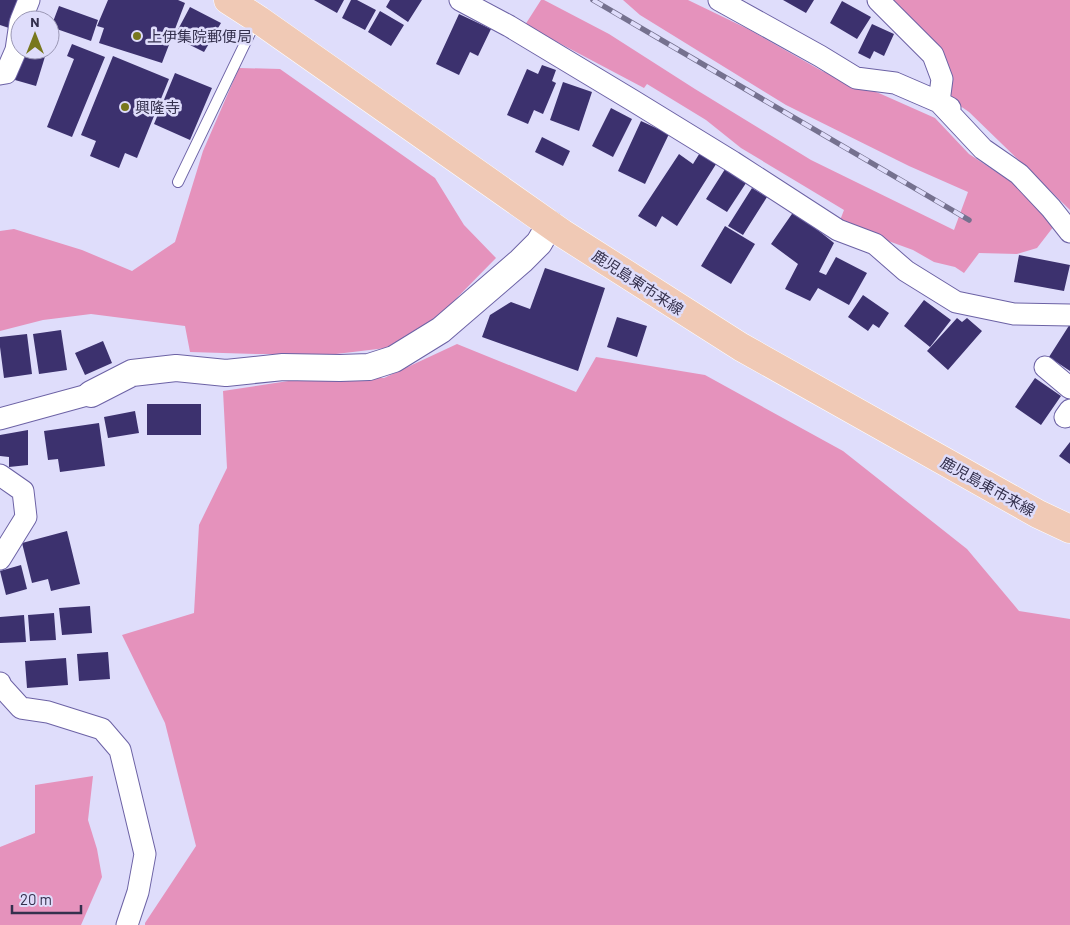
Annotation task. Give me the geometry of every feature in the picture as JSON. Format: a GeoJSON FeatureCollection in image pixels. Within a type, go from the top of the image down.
{"type":"FeatureCollection","features":[{"type":"Feature","properties":{"kind":"main road","name":"鹿児島東市来線"},"geometry":{"type":"LineString","coordinates":[[228,0],[578,243],[741,347],[1038,514],[1070,529]]}},
{"type":"Feature","properties":{"kind":"street"},"geometry":{"type":"LineString","coordinates":[[460,0],[509,26],[632,100],[838,230],[875,244],[906,272],[956,302],[1014,314],[1070,315]]}},
{"type":"Feature","properties":{"kind":"street"},"geometry":{"type":"LineString","coordinates":[[719,0],[856,78],[895,83],[939,102],[974,124],[1007,158],[1056,203],[1070,220]]}},
{"type":"Feature","properties":{"kind":"street"},"geometry":{"type":"LineString","coordinates":[[878,0],[933,55],[942,79],[939,102]]}},
{"type":"Feature","properties":{"kind":"street"},"geometry":{"type":"LineString","coordinates":[[0,74],[6,72],[11,60]]}},
{"type":"Feature","properties":{"kind":"street"},"geometry":{"type":"LineString","coordinates":[[939,102],[983,149],[1019,174],[1051,208],[1070,232]]}},
{"type":"Feature","properties":{"kind":"street"},"geometry":{"type":"LineString","coordinates":[[0,419],[92,394],[132,373],[176,368],[226,373],[283,367],[369,367],[394,359],[441,330],[521,261],[539,243],[550,224]]}},
{"type":"Feature","properties":{"kind":"street"},"geometry":{"type":"LineString","coordinates":[[1045,366],[1070,388]]}},
{"type":"Feature","properties":{"kind":"street"},"geometry":{"type":"LineString","coordinates":[[0,475],[23,491],[26,517],[0,558]]}},
{"type":"Feature","properties":{"kind":"street"},"geometry":{"type":"LineString","coordinates":[[0,683],[20,708],[48,712],[102,729],[120,750],[145,854],[138,892],[127,925]]}},
{"type":"Feature","properties":{"kind":"lane"},"geometry":{"type":"LineString","coordinates":[[178,182],[250,33],[259,20]]}},
{"type":"Feature","properties":{"kind":"shaded area"},"geometry":{"type":"Polygon","coordinates":[[[541,0],[609,34],[811,160],[954,230],[968,192],[909,166],[786,105],[640,15],[623,0],[688,0],[748,29],[822,71],[935,118],[969,154],[1013,183],[1054,226],[1037,248],[1017,254],[979,253],[964,273],[955,267],[934,262],[913,250],[839,223],[844,210],[741,148],[706,120],[647,84],[644,88],[525,25],[541,0]]]}},
{"type":"Feature","properties":{"kind":"shaded area"},"geometry":{"type":"Polygon","coordinates":[[[885,0],[1070,0],[1070,210],[969,112],[947,97],[885,0]]]}},
{"type":"Feature","properties":{"kind":"shaded area"},"geometry":{"type":"Polygon","coordinates":[[[239,68],[280,69],[435,178],[464,225],[496,258],[440,315],[386,348],[336,354],[190,352],[185,326],[91,314],[43,320],[0,331],[0,231],[14,229],[82,250],[132,271],[175,242],[203,151],[239,68]]]}},
{"type":"Feature","properties":{"kind":"shaded area"},"geometry":{"type":"Polygon","coordinates":[[[457,344],[576,392],[596,357],[705,375],[843,451],[967,549],[1019,611],[1070,619],[1070,925],[145,925],[196,846],[165,723],[122,635],[194,613],[199,525],[227,468],[223,391],[321,376],[384,378],[457,344]]]}},
{"type":"Feature","properties":{"kind":"shaded area"},"geometry":{"type":"Polygon","coordinates":[[[93,776],[88,820],[97,849],[102,877],[81,925],[0,925],[0,847],[35,833],[35,785],[93,776]]]}},
{"type":"Feature","properties":{"kind":"building"},"geometry":{"type":"Polygon","coordinates":[[[0,0],[20,0],[16,10],[10,10],[9,28],[0,25],[0,0]]]}},
{"type":"Feature","properties":{"kind":"building","name":"上伊集院郵便局"},"geometry":{"type":"Polygon","coordinates":[[[108,0],[178,0],[185,3],[162,63],[99,43],[104,28],[97,26],[108,0]]]}},
{"type":"Feature","properties":{"kind":"building"},"geometry":{"type":"Polygon","coordinates":[[[314,0],[344,0],[337,13],[314,0]]]}},
{"type":"Feature","properties":{"kind":"building"},"geometry":{"type":"Polygon","coordinates":[[[351,0],[357,0],[376,10],[365,30],[342,18],[351,0]]]}},
{"type":"Feature","properties":{"kind":"building"},"geometry":{"type":"Polygon","coordinates":[[[390,0],[422,0],[408,22],[386,7],[390,0]]]}},
{"type":"Feature","properties":{"kind":"building"},"geometry":{"type":"Polygon","coordinates":[[[783,0],[814,0],[806,13],[783,0]]]}},
{"type":"Feature","properties":{"kind":"building"},"geometry":{"type":"Polygon","coordinates":[[[842,1],[871,17],[857,39],[830,23],[842,1]]]}},
{"type":"Feature","properties":{"kind":"building"},"geometry":{"type":"Polygon","coordinates":[[[59,6],[98,20],[91,41],[60,30],[60,10],[57,10],[59,6]]]}},
{"type":"Feature","properties":{"kind":"building"},"geometry":{"type":"Polygon","coordinates":[[[190,7],[221,23],[204,52],[174,37],[190,7]]]}},
{"type":"Feature","properties":{"kind":"building"},"geometry":{"type":"Polygon","coordinates":[[[380,11],[404,25],[391,46],[368,32],[380,11]]]}},
{"type":"Feature","properties":{"kind":"building"},"geometry":{"type":"Polygon","coordinates":[[[459,14],[491,29],[478,56],[470,52],[459,75],[436,64],[459,14]]]}},
{"type":"Feature","properties":{"kind":"building"},"geometry":{"type":"Polygon","coordinates":[[[872,24],[894,34],[884,56],[874,51],[870,59],[858,53],[872,24]]]}},
{"type":"Feature","properties":{"kind":"building"},"geometry":{"type":"Polygon","coordinates":[[[72,44],[105,57],[72,137],[47,127],[74,59],[67,56],[72,44]]]}},
{"type":"Feature","properties":{"kind":"building","name":"興隆寺"},"geometry":{"type":"Polygon","coordinates":[[[113,56],[169,79],[137,158],[125,153],[119,168],[90,156],[96,141],[81,135],[113,56]]]}},
{"type":"Feature","properties":{"kind":"building"},"geometry":{"type":"Polygon","coordinates":[[[21,60],[44,60],[36,86],[15,80],[21,60]]]}},
{"type":"Feature","properties":{"kind":"building"},"geometry":{"type":"Polygon","coordinates":[[[542,65],[556,70],[552,81],[556,83],[543,114],[534,110],[528,124],[507,115],[527,69],[538,74],[542,65]]]}},
{"type":"Feature","properties":{"kind":"building"},"geometry":{"type":"Polygon","coordinates":[[[175,73],[212,88],[190,140],[154,124],[175,73]]]}},
{"type":"Feature","properties":{"kind":"building"},"geometry":{"type":"Polygon","coordinates":[[[563,82],[592,92],[579,131],[550,120],[563,82]]]}},
{"type":"Feature","properties":{"kind":"building"},"geometry":{"type":"Polygon","coordinates":[[[611,108],[632,119],[613,157],[592,146],[611,108]]]}},
{"type":"Feature","properties":{"kind":"building"},"geometry":{"type":"Polygon","coordinates":[[[641,121],[669,134],[645,184],[618,171],[641,121]]]}},
{"type":"Feature","properties":{"kind":"building"},"geometry":{"type":"Polygon","coordinates":[[[542,137],[570,151],[563,166],[535,152],[542,137]]]}},
{"type":"Feature","properties":{"kind":"building"},"geometry":{"type":"Polygon","coordinates":[[[701,151],[718,161],[677,226],[662,216],[656,227],[638,216],[679,154],[693,164],[701,151]]]}},
{"type":"Feature","properties":{"kind":"building"},"geometry":{"type":"Polygon","coordinates":[[[727,166],[748,180],[727,212],[706,199],[727,166]]]}},
{"type":"Feature","properties":{"kind":"building"},"geometry":{"type":"Polygon","coordinates":[[[752,188],[767,197],[743,235],[728,226],[752,188]]]}},
{"type":"Feature","properties":{"kind":"building"},"geometry":{"type":"Polygon","coordinates":[[[794,211],[834,243],[819,272],[826,275],[836,257],[867,273],[849,305],[818,288],[810,301],[785,289],[798,264],[771,244],[794,211]]]}},
{"type":"Feature","properties":{"kind":"building"},"geometry":{"type":"Polygon","coordinates":[[[725,226],[755,244],[731,284],[701,266],[725,226]]]}},
{"type":"Feature","properties":{"kind":"building"},"geometry":{"type":"Polygon","coordinates":[[[1019,255],[1070,265],[1064,291],[1014,282],[1019,255]]]}},
{"type":"Feature","properties":{"kind":"building"},"geometry":{"type":"Polygon","coordinates":[[[545,268],[605,288],[578,371],[482,337],[490,315],[511,302],[530,309],[545,268]]]}},
{"type":"Feature","properties":{"kind":"building"},"geometry":{"type":"Polygon","coordinates":[[[863,295],[889,313],[879,328],[873,324],[868,331],[848,317],[863,295]]]}},
{"type":"Feature","properties":{"kind":"building"},"geometry":{"type":"Polygon","coordinates":[[[924,300],[951,320],[930,347],[904,326],[924,300]]]}},
{"type":"Feature","properties":{"kind":"building"},"geometry":{"type":"Polygon","coordinates":[[[617,317],[647,326],[637,357],[607,347],[617,317]]]}},
{"type":"Feature","properties":{"kind":"building"},"geometry":{"type":"Polygon","coordinates":[[[957,318],[962,322],[967,318],[982,331],[948,370],[927,351],[957,318]]]}},
{"type":"Feature","properties":{"kind":"building"},"geometry":{"type":"Polygon","coordinates":[[[1070,324],[1070,371],[1049,357],[1070,324]]]}},
{"type":"Feature","properties":{"kind":"building"},"geometry":{"type":"Polygon","coordinates":[[[61,330],[67,370],[39,374],[33,334],[61,330]]]}},
{"type":"Feature","properties":{"kind":"building"},"geometry":{"type":"Polygon","coordinates":[[[27,334],[32,374],[4,378],[0,337],[27,334]]]}},
{"type":"Feature","properties":{"kind":"building"},"geometry":{"type":"Polygon","coordinates":[[[103,341],[112,363],[85,375],[75,353],[103,341]]]}},
{"type":"Feature","properties":{"kind":"building"},"geometry":{"type":"Polygon","coordinates":[[[1035,378],[1061,396],[1041,425],[1015,407],[1035,378]]]}},
{"type":"Feature","properties":{"kind":"building"},"geometry":{"type":"Polygon","coordinates":[[[147,404],[201,404],[201,435],[147,435],[147,404]]]}},
{"type":"Feature","properties":{"kind":"building"},"geometry":{"type":"Polygon","coordinates":[[[135,411],[139,433],[108,438],[104,417],[135,411]]]}},
{"type":"Feature","properties":{"kind":"building"},"geometry":{"type":"Polygon","coordinates":[[[99,423],[105,466],[60,472],[58,459],[48,460],[44,431],[99,423]]]}},
{"type":"Feature","properties":{"kind":"building"},"geometry":{"type":"Polygon","coordinates":[[[28,430],[28,465],[9,467],[9,457],[0,456],[0,435],[28,430]]]}},
{"type":"Feature","properties":{"kind":"building"},"geometry":{"type":"Polygon","coordinates":[[[1070,442],[1070,464],[1059,456],[1070,442]]]}},
{"type":"Feature","properties":{"kind":"building"},"geometry":{"type":"Polygon","coordinates":[[[67,531],[80,584],[51,591],[48,579],[32,583],[22,543],[67,531]]]}},
{"type":"Feature","properties":{"kind":"building"},"geometry":{"type":"Polygon","coordinates":[[[21,565],[27,589],[6,595],[0,571],[21,565]]]}},
{"type":"Feature","properties":{"kind":"building"},"geometry":{"type":"Polygon","coordinates":[[[90,606],[92,633],[62,635],[59,608],[90,606]]]}},
{"type":"Feature","properties":{"kind":"building"},"geometry":{"type":"Polygon","coordinates":[[[54,613],[56,640],[30,641],[28,615],[54,613]]]}},
{"type":"Feature","properties":{"kind":"building"},"geometry":{"type":"Polygon","coordinates":[[[24,615],[26,642],[0,643],[0,617],[24,615]]]}},
{"type":"Feature","properties":{"kind":"building"},"geometry":{"type":"Polygon","coordinates":[[[108,652],[110,679],[79,681],[77,654],[108,652]]]}},
{"type":"Feature","properties":{"kind":"building"},"geometry":{"type":"Polygon","coordinates":[[[66,658],[68,685],[27,688],[25,661],[66,658]]]}},
{"type":"Feature","properties":{"kind":"railway"},"geometry":{"type":"LineString","coordinates":[[593,0],[969,220]]}},
{"type":"Feature","properties":{"kind":"place","name":"上伊集院郵便局"},"geometry":{"type":"Point","coordinates":[137,36]}},
{"type":"Feature","properties":{"kind":"place","name":"興隆寺"},"geometry":{"type":"Point","coordinates":[125,107]}}]}
